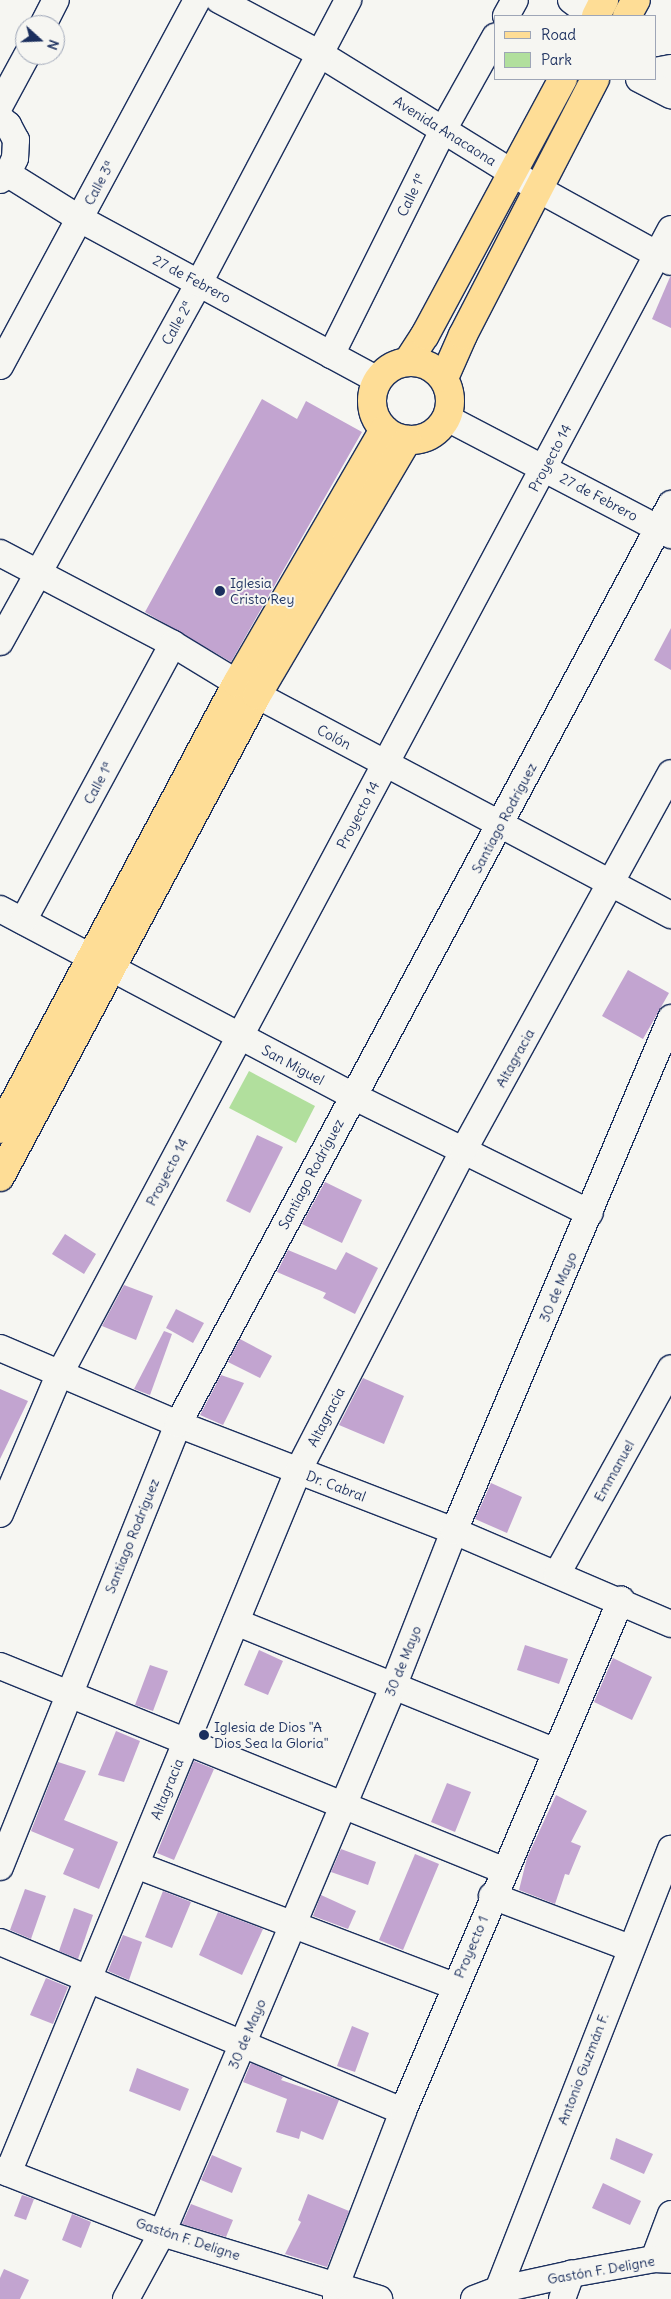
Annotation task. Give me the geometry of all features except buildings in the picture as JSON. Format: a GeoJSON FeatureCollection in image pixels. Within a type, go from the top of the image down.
{"type":"FeatureCollection","features":[{"type":"Feature","properties":{"kind":"main road"},"geometry":{"type":"LineString","coordinates":[[595,15],[604,0]]}},
{"type":"Feature","properties":{"kind":"main road"},"geometry":{"type":"LineString","coordinates":[[628,15],[636,0]]}},
{"type":"Feature","properties":{"kind":"main road"},"geometry":{"type":"LineString","coordinates":[[408,361],[426,335],[562,80]]}},
{"type":"Feature","properties":{"kind":"main road"},"geometry":{"type":"LineString","coordinates":[[444,378],[463,335],[540,190],[595,80]]}},
{"type":"Feature","properties":{"kind":"main road"},"geometry":{"type":"LineString","coordinates":[[408,361],[422,362],[444,378],[451,398],[447,418],[430,435],[395,435],[374,414],[372,397],[378,380],[391,367],[408,361]]}},
{"type":"Feature","properties":{"kind":"main road"},"geometry":{"type":"LineString","coordinates":[[0,1177],[102,962],[247,689],[395,435]]}},
{"type":"Feature","properties":{"kind":"main road"},"geometry":{"type":"LineString","coordinates":[[0,1129],[102,962]]}},
{"type":"Feature","properties":{"kind":"street"},"geometry":{"type":"LineString","coordinates":[[48,15],[56,0]]}},
{"type":"Feature","properties":{"kind":"street","name":"Calle 3ª"},"geometry":{"type":"LineString","coordinates":[[0,366],[197,0]]}},
{"type":"Feature","properties":{"kind":"street","name":"Avenida Anacaona"},"geometry":{"type":"LineString","coordinates":[[219,0],[320,54],[540,190],[665,259]]}},
{"type":"Feature","properties":{"kind":"street","name":"Calle 2ª"},"geometry":{"type":"LineString","coordinates":[[0,642],[199,283],[348,0]]}},
{"type":"Feature","properties":{"kind":"street"},"geometry":{"type":"LineString","coordinates":[[507,15],[516,0]]}},
{"type":"Feature","properties":{"kind":"street"},"geometry":{"type":"LineString","coordinates":[[570,0],[592,15]]}},
{"type":"Feature","properties":{"kind":"street","name":"Calle 1ª"},"geometry":{"type":"LineString","coordinates":[[332,355],[443,130],[493,41]]}},
{"type":"Feature","properties":{"kind":"street"},"geometry":{"type":"LineString","coordinates":[[0,105],[21,65]]}},
{"type":"Feature","properties":{"kind":"street"},"geometry":{"type":"LineString","coordinates":[[656,70],[671,68]]}},
{"type":"Feature","properties":{"kind":"street"},"geometry":{"type":"LineString","coordinates":[[641,80],[671,95]]}},
{"type":"Feature","properties":{"kind":"street"},"geometry":{"type":"LineString","coordinates":[[0,118],[8,125],[16,140],[15,158],[4,177]]}},
{"type":"Feature","properties":{"kind":"street","name":"27 de Febrero"},"geometry":{"type":"LineString","coordinates":[[4,177],[378,380]]}},
{"type":"Feature","properties":{"kind":"street","name":"Proyecto 14"},"geometry":{"type":"LineString","coordinates":[[0,1514],[59,1375],[544,468],[665,259],[671,229]]}},
{"type":"Feature","properties":{"kind":"street","name":"27 de Febrero"},"geometry":{"type":"LineString","coordinates":[[447,418],[664,532]]}},
{"type":"Feature","properties":{"kind":"street","name":"Santiago Rodríguez"},"geometry":{"type":"LineString","coordinates":[[0,1867],[68,1693],[178,1424],[353,1096],[664,532],[671,504]]}},
{"type":"Feature","properties":{"kind":"street","name":"Colón"},"geometry":{"type":"LineString","coordinates":[[0,553],[173,644],[247,689],[385,764],[671,915]]}},
{"type":"Feature","properties":{"kind":"street","name":"Calle 1ª"},"geometry":{"type":"LineString","coordinates":[[23,921],[173,644]]}},
{"type":"Feature","properties":{"kind":"street","name":"Altagracia"},"geometry":{"type":"LineString","coordinates":[[4,2171],[90,1980],[298,1471],[463,1151],[671,774]]}},
{"type":"Feature","properties":{"kind":"street","name":"San Miguel"},"geometry":{"type":"LineString","coordinates":[[0,909],[353,1096],[590,1213]]}},
{"type":"Feature","properties":{"kind":"street","name":"30 de Mayo"},"geometry":{"type":"LineString","coordinates":[[126,2299],[162,2233],[344,1805],[393,1687],[454,1531],[590,1213],[664,1059],[671,1018]]}},
{"type":"Feature","properties":{"kind":"street","name":"Dr. Cabral"},"geometry":{"type":"LineString","coordinates":[[0,1348],[59,1375],[178,1424],[454,1531],[670,1622]]}},
{"type":"Feature","properties":{"kind":"street","name":"Emmanuel"},"geometry":{"type":"LineString","coordinates":[[557,1574],[671,1368]]}},
{"type":"Feature","properties":{"kind":"street","name":"Proyecto 1"},"geometry":{"type":"LineString","coordinates":[[336,2292],[402,2111],[503,1870],[621,1600]]}},
{"type":"Feature","properties":{"kind":"street"},"geometry":{"type":"LineString","coordinates":[[236,1622],[556,1752]]}},
{"type":"Feature","properties":{"kind":"street"},"geometry":{"type":"LineString","coordinates":[[0,1666],[503,1870]]}},
{"type":"Feature","properties":{"kind":"street","name":"Antonio Guzmán F."},"geometry":{"type":"LineString","coordinates":[[498,2290],[630,1948],[671,1849]]}},
{"type":"Feature","properties":{"kind":"street"},"geometry":{"type":"LineString","coordinates":[[136,1865],[455,1986]]}},
{"type":"Feature","properties":{"kind":"street"},"geometry":{"type":"LineString","coordinates":[[492,1896],[630,1948]]}},
{"type":"Feature","properties":{"kind":"street"},"geometry":{"type":"LineString","coordinates":[[0,1942],[402,2111]]}},
{"type":"Feature","properties":{"kind":"street","name":"Gastón F. Deligne"},"geometry":{"type":"LineString","coordinates":[[4,2171],[162,2233],[336,2292],[379,2299]]}},
{"type":"Feature","properties":{"kind":"street"},"geometry":{"type":"LineString","coordinates":[[663,2260],[671,2214]]}},
{"type":"Feature","properties":{"kind":"street","name":"Gastón F. Deligne"},"geometry":{"type":"LineString","coordinates":[[474,2299],[498,2290],[571,2274],[663,2260]]}},
{"type":"Feature","properties":{"kind":"street"},"geometry":{"type":"LineString","coordinates":[[562,2299],[571,2274]]}},
{"type":"Feature","properties":{"kind":"green space"},"geometry":{"type":"Polygon","coordinates":[[[249,1071],[315,1106],[296,1143],[229,1108],[249,1071]]]}},
{"type":"Feature","properties":{"kind":"place","name":"Iglesia Cristo Rey"},"geometry":{"type":"Point","coordinates":[220,591]}},
{"type":"Feature","properties":{"kind":"place","name":"Iglesia de Dios \"A Dios Sea la Gloria\""},"geometry":{"type":"Point","coordinates":[204,1735]}}]}
